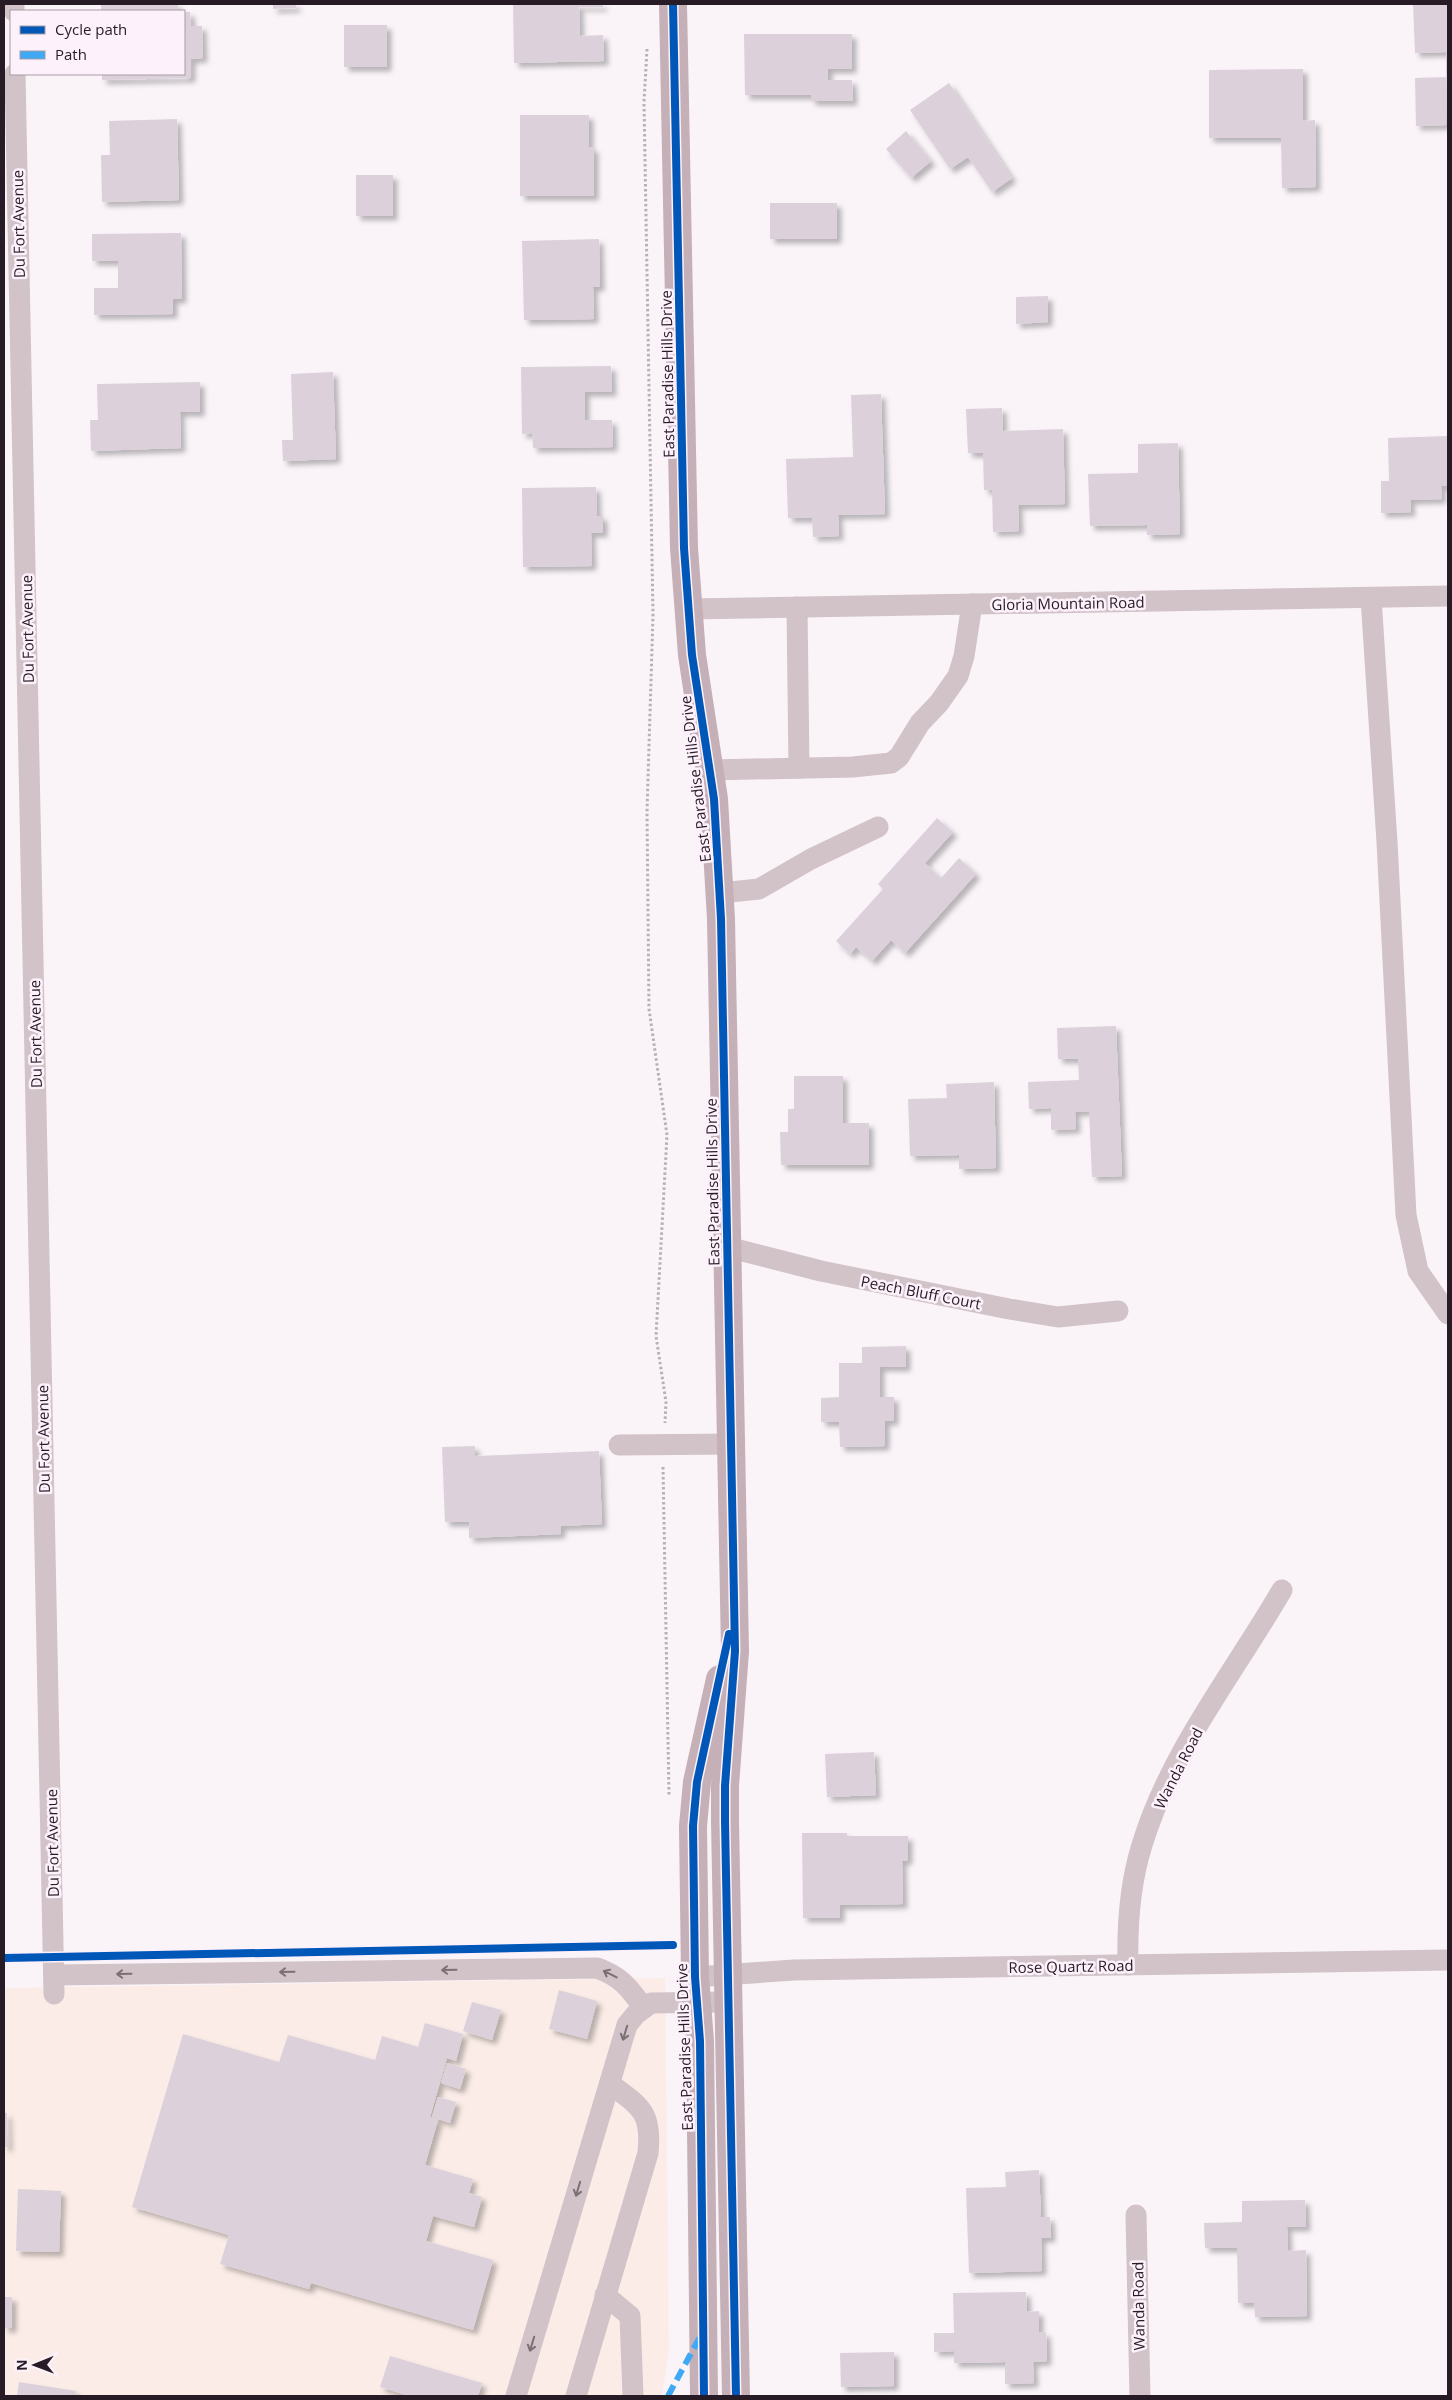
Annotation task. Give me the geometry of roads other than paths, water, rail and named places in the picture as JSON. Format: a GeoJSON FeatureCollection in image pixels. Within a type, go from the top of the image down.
{"type":"FeatureCollection","features":[{"type":"Feature","properties":{"kind":"main road","name":"East Paradise Hills Drive"},"geometry":{"type":"LineString","coordinates":[[673,4],[684,538],[688,609],[717,828],[720,893],[735,1651],[725,1786],[736,2396]]}},
{"type":"Feature","properties":{"kind":"main road","name":"East Paradise Hills Drive"},"geometry":{"type":"LineString","coordinates":[[704,2396],[700,2060],[696,1990],[694,1801],[734,1612]]}},
{"type":"Feature","properties":{"kind":"street","name":"Du Fort Avenue"},"geometry":{"type":"LineString","coordinates":[[15,75],[54,1984],[597,1968],[612,1973],[625,1982],[644,2008]]}},
{"type":"Feature","properties":{"kind":"street","name":"Gloria Mountain Road"},"geometry":{"type":"LineString","coordinates":[[688,609],[1448,596]]}},
{"type":"Feature","properties":{"kind":"street"},"geometry":{"type":"LineString","coordinates":[[1371,598],[1386,832],[1406,1215],[1418,1271],[1448,1314]]}},
{"type":"Feature","properties":{"kind":"street"},"geometry":{"type":"LineString","coordinates":[[710,770],[884,766],[900,757],[920,723],[958,676],[964,656],[972,604]]}},
{"type":"Feature","properties":{"kind":"street"},"geometry":{"type":"LineString","coordinates":[[797,607],[799,768]]}},
{"type":"Feature","properties":{"kind":"street"},"geometry":{"type":"LineString","coordinates":[[720,893],[759,889],[811,859],[878,827]]}},
{"type":"Feature","properties":{"kind":"street","name":"Peach Bluff Court"},"geometry":{"type":"LineString","coordinates":[[727,1247],[821,1272],[1009,1309],[1058,1317],[1118,1311]]}},
{"type":"Feature","properties":{"kind":"street"},"geometry":{"type":"LineString","coordinates":[[619,1445],[732,1444]]}},
{"type":"Feature","properties":{"kind":"street","name":"Wanda Road"},"geometry":{"type":"LineString","coordinates":[[1128,1965],[1130,1906],[1141,1845],[1172,1772],[1282,1590]]}},
{"type":"Feature","properties":{"kind":"street","name":"Rose Quartz Road"},"geometry":{"type":"LineString","coordinates":[[644,2008],[696,1990],[728,1988],[794,1970],[1448,1960]]}},
{"type":"Feature","properties":{"kind":"street"},"geometry":{"type":"LineString","coordinates":[[516,2396],[627,2025],[644,2008]]}},
{"type":"Feature","properties":{"kind":"street"},"geometry":{"type":"LineString","coordinates":[[576,2396],[648,2153],[650,2134],[646,2115],[634,2101],[610,2084]]}},
{"type":"Feature","properties":{"kind":"street","name":"Wanda Road"},"geometry":{"type":"LineString","coordinates":[[1136,2215],[1140,2396]]}},
{"type":"Feature","properties":{"kind":"street"},"geometry":{"type":"LineString","coordinates":[[605,2295],[630,2316],[633,2396]]}}]}
